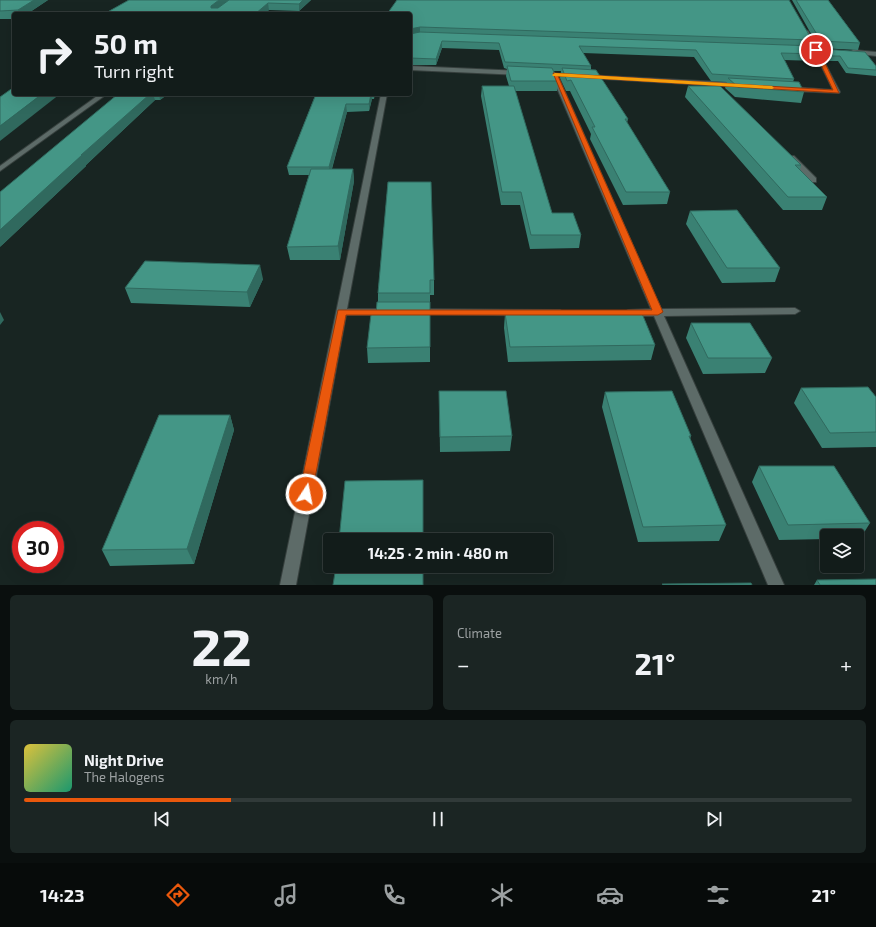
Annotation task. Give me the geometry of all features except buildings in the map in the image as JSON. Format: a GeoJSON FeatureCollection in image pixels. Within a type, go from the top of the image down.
{"type":"FeatureCollection","features":[{"type":"Feature","properties":{"kind":"street"},"geometry":{"type":"LineString","coordinates":[[784,88],[837,92],[802,25]]}},
{"type":"Feature","properties":{"kind":"street"},"geometry":{"type":"LineString","coordinates":[[808,50],[824,50]]}},
{"type":"Feature","properties":{"kind":"street"},"geometry":{"type":"LineString","coordinates":[[846,52],[876,54]]}},
{"type":"Feature","properties":{"kind":"street"},"geometry":{"type":"LineString","coordinates":[[412,68],[524,73]]}},
{"type":"Feature","properties":{"kind":"street"},"geometry":{"type":"LineString","coordinates":[[554,74],[776,585]]}},
{"type":"Feature","properties":{"kind":"street"},"geometry":{"type":"LineString","coordinates":[[577,76],[746,86]]}},
{"type":"Feature","properties":{"kind":"street"},"geometry":{"type":"LineString","coordinates":[[715,84],[720,89]]}},
{"type":"Feature","properties":{"kind":"street"},"geometry":{"type":"LineString","coordinates":[[0,169],[101,96]]}},
{"type":"Feature","properties":{"kind":"street"},"geometry":{"type":"LineString","coordinates":[[288,585],[384,96]]}},
{"type":"Feature","properties":{"kind":"street"},"geometry":{"type":"LineString","coordinates":[[786,153],[813,180]]}},
{"type":"Feature","properties":{"kind":"street"},"geometry":{"type":"LineString","coordinates":[[618,312],[795,311]]}},
{"type":"Feature","properties":{"kind":"street"},"geometry":{"type":"LineString","coordinates":[[342,312],[571,312]]}},
{"type":"Feature","properties":{"kind":"slow traffic"},"geometry":{"type":"LineString","coordinates":[[555,75],[554,74],[772,88]]}},
{"type":"Feature","properties":{"kind":"route"},"geometry":{"type":"LineString","coordinates":[[306,494],[342,312],[658,312],[554,74],[837,92],[816,50]]}}]}
